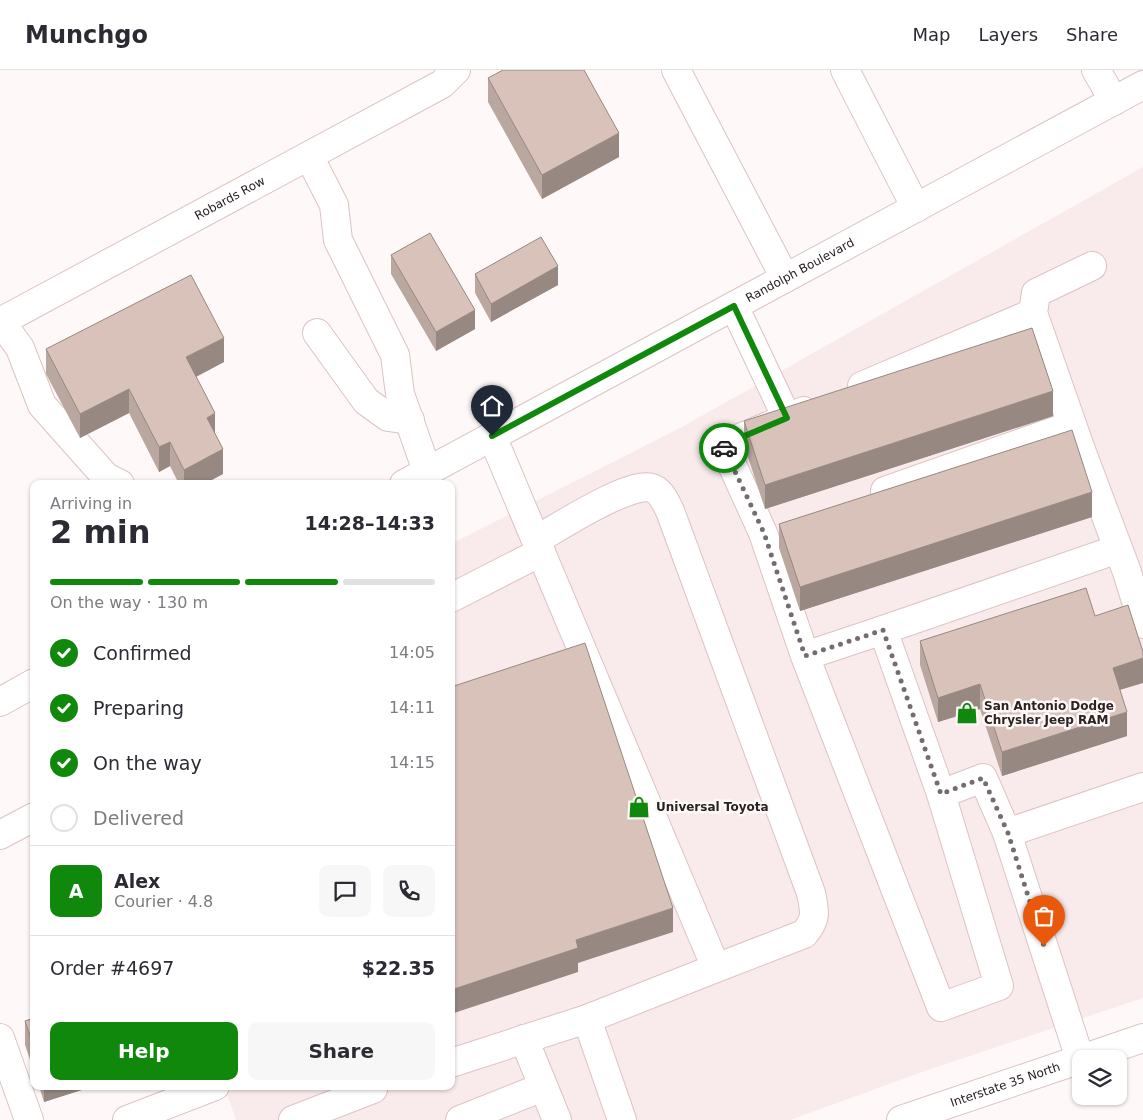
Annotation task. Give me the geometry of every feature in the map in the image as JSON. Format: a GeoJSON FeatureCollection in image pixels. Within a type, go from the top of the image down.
{"type":"FeatureCollection","features":[{"type":"Feature","properties":{"kind":"street","name":"Robards Row"},"geometry":{"type":"LineString","coordinates":[[0,322],[442,84],[456,70]]}},
{"type":"Feature","properties":{"kind":"street"},"geometry":{"type":"LineString","coordinates":[[676,70],[785,278]]}},
{"type":"Feature","properties":{"kind":"street"},"geometry":{"type":"LineString","coordinates":[[845,70],[916,208]]}},
{"type":"Feature","properties":{"kind":"street"},"geometry":{"type":"LineString","coordinates":[[1096,70],[1114,101]]}},
{"type":"Feature","properties":{"kind":"street","name":"Randolph Boulevard"},"geometry":{"type":"LineString","coordinates":[[411,480],[1143,86]]}},
{"type":"Feature","properties":{"kind":"street"},"geometry":{"type":"LineString","coordinates":[[309,156],[334,205],[338,240],[395,355],[400,394],[427,471]]}},
{"type":"Feature","properties":{"kind":"street"},"geometry":{"type":"LineString","coordinates":[[1092,266],[1036,293],[1033,313],[1118,549],[1137,582],[1143,624]]}},
{"type":"Feature","properties":{"kind":"street"},"geometry":{"type":"LineString","coordinates":[[734,306],[787,418]]}},
{"type":"Feature","properties":{"kind":"street"},"geometry":{"type":"LineString","coordinates":[[883,630],[941,794],[999,986],[941,1007],[805,656],[773,530],[723,445],[1033,313]]}},
{"type":"Feature","properties":{"kind":"street"},"geometry":{"type":"LineString","coordinates":[[0,322],[20,348],[42,405],[106,477],[112,480]]}},
{"type":"Feature","properties":{"kind":"street"},"geometry":{"type":"LineString","coordinates":[[317,333],[366,402],[388,417],[410,420]]}},
{"type":"Feature","properties":{"kind":"street"},"geometry":{"type":"LineString","coordinates":[[857,500],[1072,425]]}},
{"type":"Feature","properties":{"kind":"street"},"geometry":{"type":"LineString","coordinates":[[492,436],[716,968]]}},
{"type":"Feature","properties":{"kind":"street"},"geometry":{"type":"LineString","coordinates":[[455,596],[538,546],[623,491],[640,486],[654,488],[663,498],[670,511],[811,893],[815,911],[812,924],[804,934],[587,1019],[455,1062]]}},
{"type":"Feature","properties":{"kind":"street"},"geometry":{"type":"LineString","coordinates":[[805,656],[1118,549]]}},
{"type":"Feature","properties":{"kind":"street"},"geometry":{"type":"LineString","coordinates":[[0,702],[30,685]]}},
{"type":"Feature","properties":{"kind":"street"},"geometry":{"type":"LineString","coordinates":[[941,794],[983,778],[1008,833],[1078,1050]]}},
{"type":"Feature","properties":{"kind":"street"},"geometry":{"type":"LineString","coordinates":[[1008,833],[1143,787]]}},
{"type":"Feature","properties":{"kind":"street"},"geometry":{"type":"LineString","coordinates":[[0,835],[30,819]]}},
{"type":"Feature","properties":{"kind":"street"},"geometry":{"type":"LineString","coordinates":[[587,1019],[622,1120]]}},
{"type":"Feature","properties":{"kind":"street"},"geometry":{"type":"LineString","coordinates":[[0,1038],[6,1074],[29,1120]]}},
{"type":"Feature","properties":{"kind":"street","name":"Interstate 35 North"},"geometry":{"type":"LineString","coordinates":[[1108,1050],[1143,1038]]}},
{"type":"Feature","properties":{"kind":"street"},"geometry":{"type":"LineString","coordinates":[[524,1040],[557,1120]]}},
{"type":"Feature","properties":{"kind":"street","name":"Interstate 35 North"},"geometry":{"type":"LineString","coordinates":[[901,1120],[1072,1062]]}},
{"type":"Feature","properties":{"kind":"street"},"geometry":{"type":"LineString","coordinates":[[460,1120],[543,1087]]}},
{"type":"Feature","properties":{"kind":"street"},"geometry":{"type":"LineString","coordinates":[[127,1120],[204,1090]]}},
{"type":"Feature","properties":{"kind":"street"},"geometry":{"type":"LineString","coordinates":[[293,1120],[368,1090]]}},
{"type":"Feature","properties":{"kind":"shaded area"},"geometry":{"type":"Polygon","coordinates":[[[1143,167],[1143,998],[928,1070],[790,1120],[236,1120],[225,1090],[455,1090],[455,542],[680,428],[1143,167]]]}},
{"type":"Feature","properties":{"kind":"building"},"geometry":{"type":"Polygon","coordinates":[[[503,70],[584,70],[619,133],[542,175],[488,78],[503,70]]]}},
{"type":"Feature","properties":{"kind":"building"},"geometry":{"type":"Polygon","coordinates":[[[430,233],[475,310],[436,332],[391,255],[430,233]]]}},
{"type":"Feature","properties":{"kind":"building"},"geometry":{"type":"Polygon","coordinates":[[[541,237],[558,266],[491,304],[475,274],[541,237]]]}},
{"type":"Feature","properties":{"kind":"building"},"geometry":{"type":"Polygon","coordinates":[[[191,275],[224,338],[186,357],[215,413],[207,418],[223,449],[184,470],[170,442],[159,447],[129,389],[80,414],[46,349],[191,275]]]}},
{"type":"Feature","properties":{"kind":"building"},"geometry":{"type":"Polygon","coordinates":[[[1032,328],[1053,391],[765,485],[744,421],[1032,328]]]}},
{"type":"Feature","properties":{"kind":"building"},"geometry":{"type":"Polygon","coordinates":[[[1072,430],[1092,492],[800,587],[779,524],[1072,430]]]}},
{"type":"Feature","properties":{"kind":"building"},"geometry":{"type":"Polygon","coordinates":[[[1086,588],[1095,616],[1128,605],[1143,652],[1143,658],[1113,668],[1127,712],[1002,752],[980,684],[938,698],[920,641],[1086,588]]]}},
{"type":"Feature","properties":{"kind":"building"},"geometry":{"type":"Polygon","coordinates":[[[585,643],[673,908],[576,940],[578,948],[455,989],[455,686],[585,643]]]}},
{"type":"Feature","properties":{"kind":"building"},"geometry":{"type":"Polygon","coordinates":[[[30,1019],[30,1035],[25,1021],[30,1019]]]}},
{"type":"Feature","properties":{"kind":"way so far"},"geometry":{"type":"LineString","coordinates":[[724,448],[764,533],[805,656],[883,630],[941,794],[983,778],[1008,833],[1044,946]]}},
{"type":"Feature","properties":{"kind":"place","name":"San Antonio Dodge Chrysler Jeep RAM"},"geometry":{"type":"Point","coordinates":[967,713]}},
{"type":"Feature","properties":{"kind":"place","name":"Universal Toyota"},"geometry":{"type":"Point","coordinates":[639,807]}},
{"type":"Feature","properties":{"kind":"route"},"geometry":{"type":"LineString","coordinates":[[492,436],[734,306],[787,418],[723,445],[724,448]]}}]}
